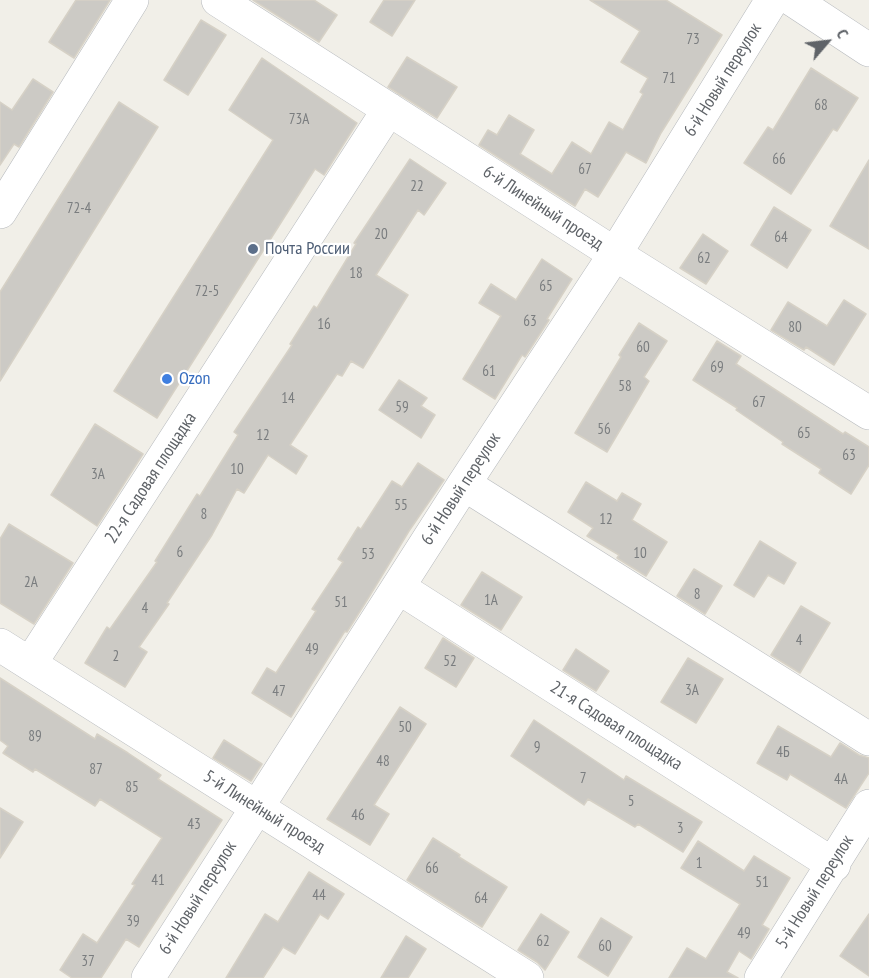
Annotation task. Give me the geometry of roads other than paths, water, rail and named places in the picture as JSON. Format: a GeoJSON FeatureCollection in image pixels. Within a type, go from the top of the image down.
{"type":"FeatureCollection","features":[{"type":"Feature","properties":{"kind":"street"},"geometry":{"type":"LineString","coordinates":[[0,212],[132,0]]}},
{"type":"Feature","properties":{"kind":"street","name":"6-й Линейный проезд"},"geometry":{"type":"LineString","coordinates":[[218,0],[615,254],[869,413]]}},
{"type":"Feature","properties":{"kind":"street","name":"6-й Новый переулок"},"geometry":{"type":"LineString","coordinates":[[148,978],[464,484],[615,254],[772,0]]}},
{"type":"Feature","properties":{"kind":"street"},"geometry":{"type":"LineString","coordinates":[[793,0],[869,50]]}},
{"type":"Feature","properties":{"kind":"street","name":"22-я Садовая площадка"},"geometry":{"type":"LineString","coordinates":[[30,664],[389,109]]}},
{"type":"Feature","properties":{"kind":"street"},"geometry":{"type":"LineString","coordinates":[[464,484],[869,739]]}},
{"type":"Feature","properties":{"kind":"street","name":"21-я Садовая площадка"},"geometry":{"type":"LineString","coordinates":[[398,587],[834,865]]}},
{"type":"Feature","properties":{"kind":"street","name":"5-й Линейный проезд"},"geometry":{"type":"LineString","coordinates":[[0,645],[527,978]]}},
{"type":"Feature","properties":{"kind":"street","name":"5-й Новый переулок"},"geometry":{"type":"LineString","coordinates":[[761,978],[869,806]]}},
{"type":"Feature","properties":{"kind":"place","name":"Почта России"},"geometry":{"type":"Point","coordinates":[253,249]}},
{"type":"Feature","properties":{"kind":"place","name":"Ozon"},"geometry":{"type":"Point","coordinates":[167,379]}}]}
